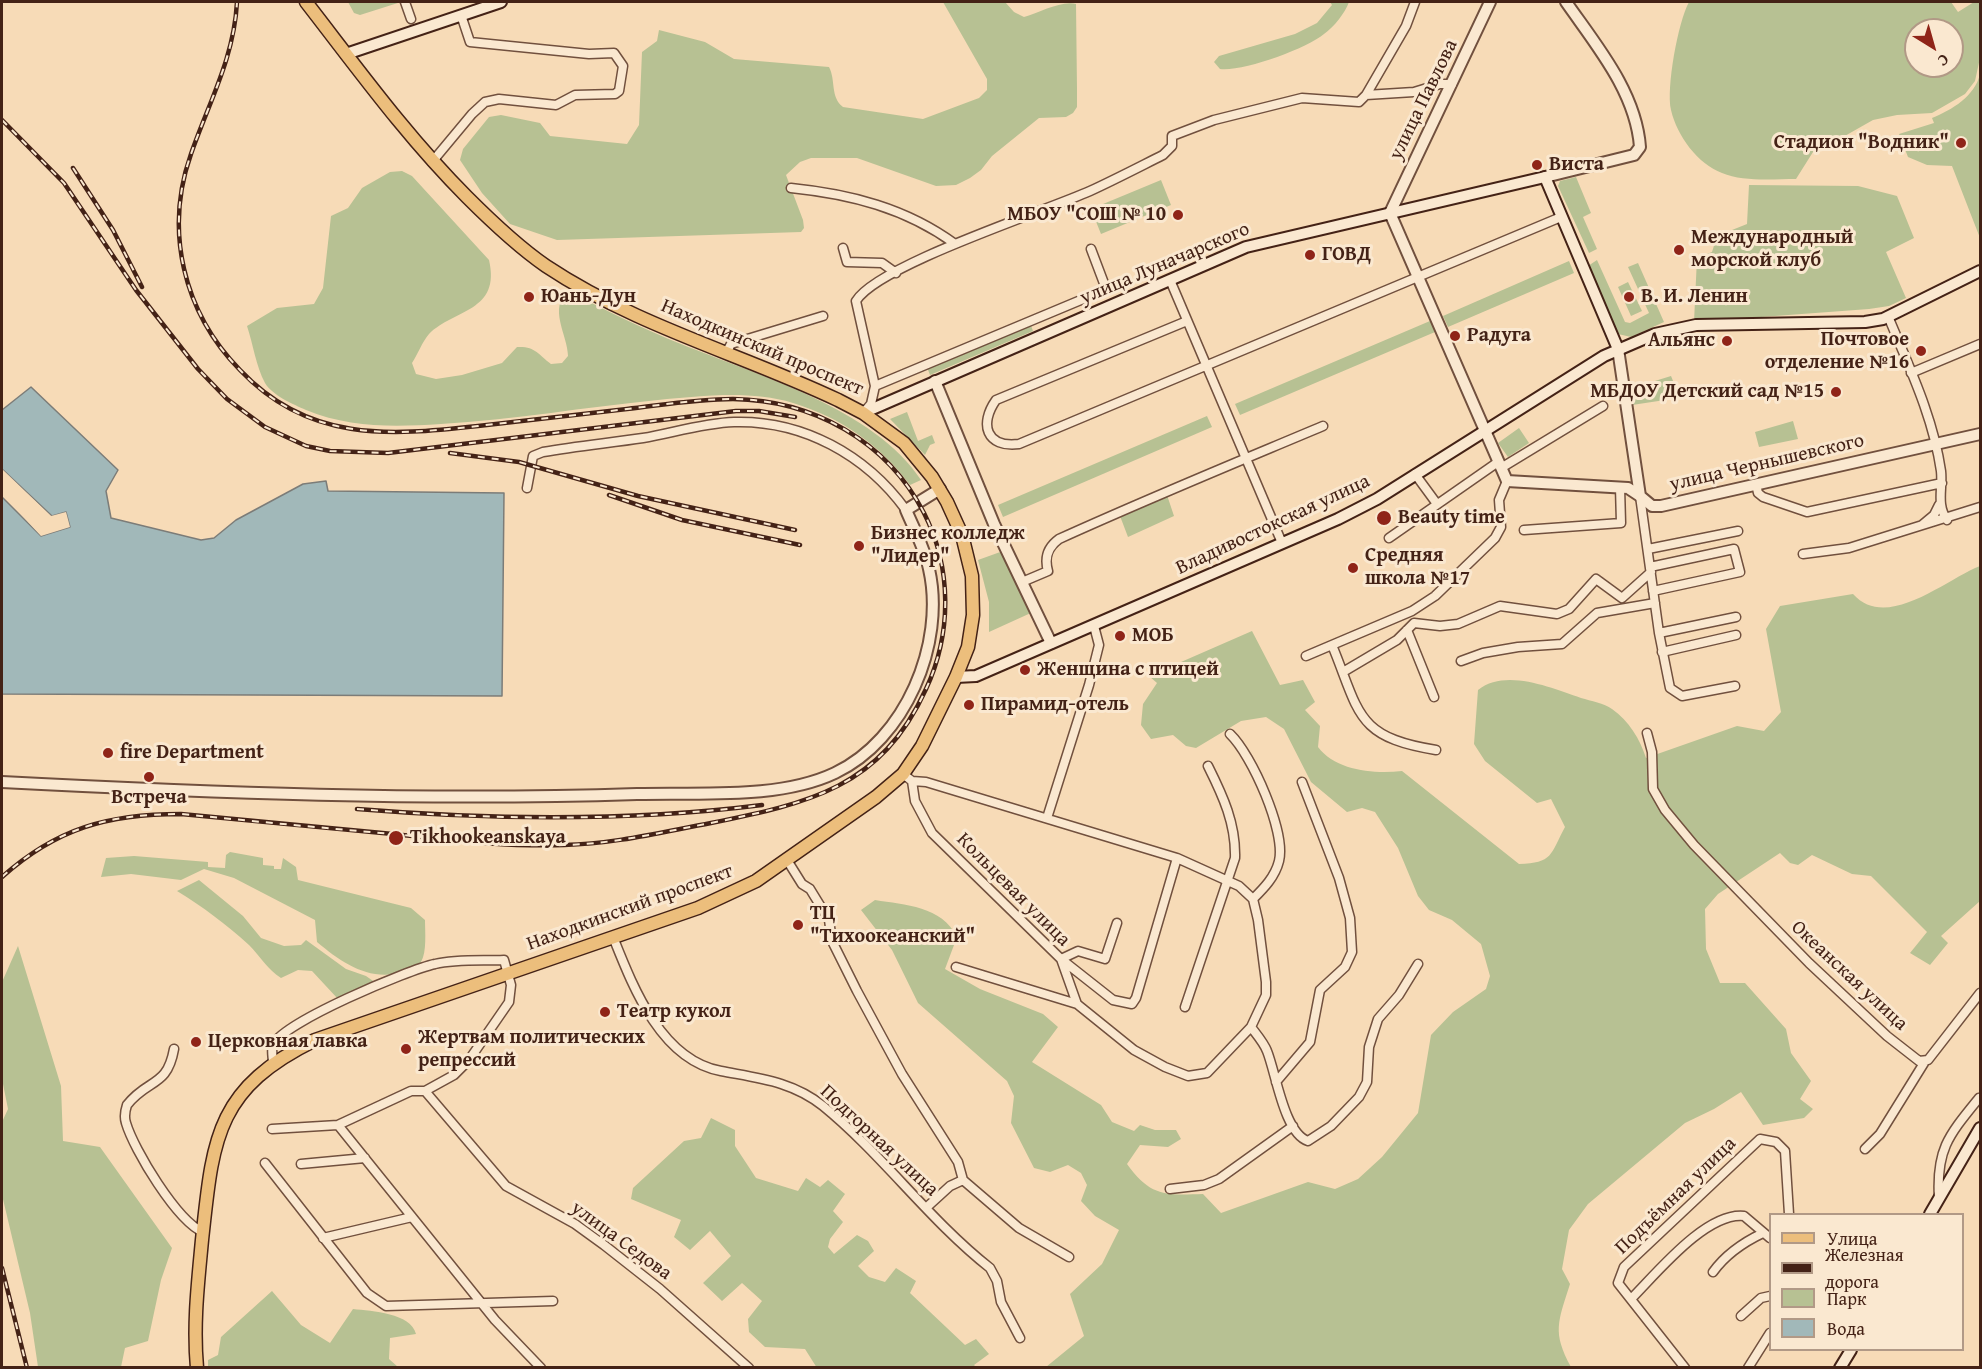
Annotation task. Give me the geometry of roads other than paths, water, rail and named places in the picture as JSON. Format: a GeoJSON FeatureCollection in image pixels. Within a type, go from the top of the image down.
{"type":"FeatureCollection","features":[{"type":"Feature","properties":{"kind":"main road","name":"Находкинский проспект"},"geometry":{"type":"LineString","coordinates":[[197,1368],[194,1328],[210,1167],[219,1130],[244,1089],[273,1063],[300,1047],[335,1032],[613,938],[723,898],[756,881],[907,777],[956,677],[971,632],[972,576],[962,535],[940,489],[904,443],[863,413],[814,389],[626,310],[547,266],[498,227],[432,162],[397,122],[306,2]]}},
{"type":"Feature","properties":{"kind":"street"},"geometry":{"type":"LineString","coordinates":[[405,2],[411,19]]}},
{"type":"Feature","properties":{"kind":"street"},"geometry":{"type":"LineString","coordinates":[[346,54],[501,2]]}},
{"type":"Feature","properties":{"kind":"street"},"geometry":{"type":"LineString","coordinates":[[863,413],[871,404],[875,386],[856,301],[870,286],[955,244],[1089,192],[1163,155],[1172,146],[1172,136],[1214,120],[1302,98],[1359,102],[1366,95],[1406,26],[1415,2]]}},
{"type":"Feature","properties":{"kind":"street","name":"улица Павлова"},"geometry":{"type":"LineString","coordinates":[[1390,213],[1490,2]]}},
{"type":"Feature","properties":{"kind":"street","name":"улица Луначарского"},"geometry":{"type":"LineString","coordinates":[[863,413],[1257,243],[1634,156],[1639,152],[1640,139],[1627,98],[1566,2]]}},
{"type":"Feature","properties":{"kind":"street"},"geometry":{"type":"LineString","coordinates":[[432,162],[485,102],[499,99],[556,105],[575,95],[615,94],[621,84],[623,66],[614,53],[589,54],[470,42],[461,15]]}},
{"type":"Feature","properties":{"kind":"street"},"geometry":{"type":"LineString","coordinates":[[1366,95],[1414,92],[1440,84],[1452,84]]}},
{"type":"Feature","properties":{"kind":"street"},"geometry":{"type":"LineString","coordinates":[[1545,177],[1618,349],[1659,633],[1670,688],[1682,696],[1735,686]]}},
{"type":"Feature","properties":{"kind":"street"},"geometry":{"type":"LineString","coordinates":[[791,188],[836,192],[880,204],[908,216],[955,244]]}},
{"type":"Feature","properties":{"kind":"street"},"geometry":{"type":"LineString","coordinates":[[1306,656],[1412,611],[1435,596],[1495,538],[1501,527],[1498,500],[1507,481],[1390,213]]}},
{"type":"Feature","properties":{"kind":"street"},"geometry":{"type":"LineString","coordinates":[[1187,321],[996,400],[988,410],[987,430],[996,442],[1005,446],[1019,444],[1562,217]]}},
{"type":"Feature","properties":{"kind":"street"},"geometry":{"type":"LineString","coordinates":[[843,248],[847,262],[882,263],[896,273]]}},
{"type":"Feature","properties":{"kind":"street"},"geometry":{"type":"LineString","coordinates":[[875,386],[1100,292],[1105,286],[1091,249]]}},
{"type":"Feature","properties":{"kind":"street","name":"Владивостокская улица"},"geometry":{"type":"LineString","coordinates":[[956,677],[976,676],[1360,508],[1618,349],[1681,327],[1864,322],[1888,316],[1980,271]]}},
{"type":"Feature","properties":{"kind":"street"},"geometry":{"type":"LineString","coordinates":[[1170,280],[1282,543]]}},
{"type":"Feature","properties":{"kind":"street"},"geometry":{"type":"LineString","coordinates":[[726,353],[731,344],[823,316]]}},
{"type":"Feature","properties":{"kind":"street"},"geometry":{"type":"LineString","coordinates":[[1888,316],[1937,444],[1942,483],[1939,505],[1934,515],[1919,527]]}},
{"type":"Feature","properties":{"kind":"street"},"geometry":{"type":"LineString","coordinates":[[1911,373],[1980,344]]}},
{"type":"Feature","properties":{"kind":"street"},"geometry":{"type":"LineString","coordinates":[[935,381],[984,502],[1051,643]]}},
{"type":"Feature","properties":{"kind":"street"},"geometry":{"type":"LineString","coordinates":[[1389,538],[1499,465],[1603,406]]}},
{"type":"Feature","properties":{"kind":"street"},"geometry":{"type":"LineString","coordinates":[[2,782],[352,796],[499,798],[771,790],[807,784],[847,766],[872,747],[900,713],[920,671],[930,628],[932,584],[925,555],[906,510],[885,484],[849,454],[829,442],[774,426],[734,422],[543,452],[533,456],[527,488]]}},
{"type":"Feature","properties":{"kind":"street"},"geometry":{"type":"LineString","coordinates":[[1022,582],[1048,571],[1046,562],[1049,550],[1059,538],[1196,477],[1247,459],[1323,426]]}},
{"type":"Feature","properties":{"kind":"street","name":"улица Чернышевского"},"geometry":{"type":"LineString","coordinates":[[1507,481],[1628,488],[1652,506],[1661,506],[1980,434]]}},
{"type":"Feature","properties":{"kind":"street"},"geometry":{"type":"LineString","coordinates":[[1416,474],[1437,504]]}},
{"type":"Feature","properties":{"kind":"street"},"geometry":{"type":"LineString","coordinates":[[1756,484],[1758,493],[1763,496],[1807,512],[1942,483]]}},
{"type":"Feature","properties":{"kind":"street"},"geometry":{"type":"LineString","coordinates":[[1524,530],[1620,523],[1620,488]]}},
{"type":"Feature","properties":{"kind":"street"},"geometry":{"type":"LineString","coordinates":[[906,510],[940,489]]}},
{"type":"Feature","properties":{"kind":"street"},"geometry":{"type":"LineString","coordinates":[[1939,505],[1947,520]]}},
{"type":"Feature","properties":{"kind":"street"},"geometry":{"type":"LineString","coordinates":[[1803,554],[1835,551],[1947,520],[1980,507]]}},
{"type":"Feature","properties":{"kind":"street"},"geometry":{"type":"LineString","coordinates":[[1648,549],[1738,531]]}},
{"type":"Feature","properties":{"kind":"street"},"geometry":{"type":"LineString","coordinates":[[1343,672],[1397,640],[1411,626],[1458,624],[1500,606],[1557,614],[1569,609],[1596,579],[1622,598],[1650,569],[1734,549],[1740,572],[1653,591]]}},
{"type":"Feature","properties":{"kind":"street"},"geometry":{"type":"LineString","coordinates":[[1461,661],[1483,652],[1562,644],[1597,613],[1655,603]]}},
{"type":"Feature","properties":{"kind":"street"},"geometry":{"type":"LineString","coordinates":[[1412,611],[1411,626],[1434,698]]}},
{"type":"Feature","properties":{"kind":"street"},"geometry":{"type":"LineString","coordinates":[[1659,633],[1736,617]]}},
{"type":"Feature","properties":{"kind":"street"},"geometry":{"type":"LineString","coordinates":[[1047,818],[1089,685],[1099,645],[1094,626]]}},
{"type":"Feature","properties":{"kind":"street"},"geometry":{"type":"LineString","coordinates":[[1662,651],[1736,635]]}},
{"type":"Feature","properties":{"kind":"street"},"geometry":{"type":"LineString","coordinates":[[1332,645],[1362,718],[1372,729],[1411,746],[1436,750]]}},
{"type":"Feature","properties":{"kind":"street","name":"Океанская улица"},"geometry":{"type":"LineString","coordinates":[[1647,733],[1652,752],[1650,778],[1658,802],[1694,845],[1752,906],[1887,1036],[1926,1061]]}},
{"type":"Feature","properties":{"kind":"street"},"geometry":{"type":"LineString","coordinates":[[1230,734],[1254,768],[1274,820],[1281,852],[1274,875],[1253,899]]}},
{"type":"Feature","properties":{"kind":"street"},"geometry":{"type":"LineString","coordinates":[[1185,1007],[1235,858],[1236,835],[1225,800],[1208,766]]}},
{"type":"Feature","properties":{"kind":"street"},"geometry":{"type":"LineString","coordinates":[[907,777],[1177,858],[1239,886],[1253,899],[1258,920],[1266,995],[1251,1027],[1207,1073],[1188,1076],[1165,1067],[1134,1050],[1077,1004],[956,967]]}},
{"type":"Feature","properties":{"kind":"street","name":"Кольцевая улица"},"geometry":{"type":"LineString","coordinates":[[907,777],[915,801],[933,833],[1061,959],[1077,1004]]}},
{"type":"Feature","properties":{"kind":"street"},"geometry":{"type":"LineString","coordinates":[[1276,1082],[1310,1042],[1320,990],[1345,967],[1352,952],[1350,918],[1339,878],[1302,782]]}},
{"type":"Feature","properties":{"kind":"street"},"geometry":{"type":"LineString","coordinates":[[1118,923],[1105,959],[1078,951],[1061,959],[1113,1000],[1132,1004],[1136,998],[1177,858]]}},
{"type":"Feature","properties":{"kind":"street","name":"Подгорная улица"},"geometry":{"type":"LineString","coordinates":[[787,860],[802,884],[810,889],[829,920],[836,948],[864,1004],[902,1074],[958,1162],[963,1180],[1019,1228],[1069,1257]]}},
{"type":"Feature","properties":{"kind":"street","name":"Подгорная улица"},"geometry":{"type":"LineString","coordinates":[[613,938],[631,979],[666,1039],[692,1059],[718,1070],[780,1082],[822,1105],[990,1268],[997,1281],[1001,1302],[1020,1338]]}},
{"type":"Feature","properties":{"kind":"street"},"geometry":{"type":"LineString","coordinates":[[272,1129],[339,1125],[411,1092],[425,1091],[454,1075],[469,1060],[508,1002],[511,985],[504,960],[436,964],[324,1009],[287,1029],[273,1045],[273,1063]]}},
{"type":"Feature","properties":{"kind":"street"},"geometry":{"type":"LineString","coordinates":[[1251,1027],[1267,1049],[1276,1082],[1293,1126],[1304,1140],[1308,1141],[1330,1126],[1359,1097],[1367,1082],[1369,1047],[1378,1019],[1399,995],[1418,964]]}},
{"type":"Feature","properties":{"kind":"street"},"geometry":{"type":"LineString","coordinates":[[1865,1149],[1880,1134],[1926,1061],[1980,993]]}},
{"type":"Feature","properties":{"kind":"street"},"geometry":{"type":"LineString","coordinates":[[174,1049],[171,1068],[165,1076],[142,1089],[127,1105],[126,1122],[154,1176],[192,1226],[203,1232]]}},
{"type":"Feature","properties":{"kind":"street","name":"улица Седова"},"geometry":{"type":"LineString","coordinates":[[425,1091],[506,1186],[574,1224],[604,1245],[660,1289],[749,1368]]}},
{"type":"Feature","properties":{"kind":"street"},"geometry":{"type":"LineString","coordinates":[[1939,1198],[1938,1170],[1942,1151],[1980,1098]]}},
{"type":"Feature","properties":{"kind":"street"},"geometry":{"type":"LineString","coordinates":[[339,1125],[500,1325],[541,1368]]}},
{"type":"Feature","properties":{"kind":"street"},"geometry":{"type":"LineString","coordinates":[[1170,1189],[1204,1185],[1219,1179],[1293,1126]]}},
{"type":"Feature","properties":{"kind":"street"},"geometry":{"type":"LineString","coordinates":[[1931,1213],[1980,1128]]}},
{"type":"Feature","properties":{"kind":"street","name":"Подъёмная улица"},"geometry":{"type":"LineString","coordinates":[[1685,1368],[1618,1283],[1620,1273],[1648,1242],[1760,1139],[1782,1146],[1786,1157],[1785,1177],[1789,1213]]}},
{"type":"Feature","properties":{"kind":"street"},"geometry":{"type":"LineString","coordinates":[[301,1164],[365,1158]]}},
{"type":"Feature","properties":{"kind":"street"},"geometry":{"type":"LineString","coordinates":[[265,1163],[367,1293],[386,1306],[553,1301]]}},
{"type":"Feature","properties":{"kind":"street"},"geometry":{"type":"LineString","coordinates":[[927,1206],[950,1186],[963,1180]]}},
{"type":"Feature","properties":{"kind":"street"},"geometry":{"type":"LineString","coordinates":[[1631,1299],[1684,1247],[1720,1220],[1729,1216],[1744,1216],[1767,1235]]}},
{"type":"Feature","properties":{"kind":"street"},"geometry":{"type":"LineString","coordinates":[[323,1238],[412,1217]]}},
{"type":"Feature","properties":{"kind":"street"},"geometry":{"type":"LineString","coordinates":[[1713,1272],[1719,1263],[1745,1242],[1767,1235]]}},
{"type":"Feature","properties":{"kind":"street"},"geometry":{"type":"LineString","coordinates":[[1741,1316],[1761,1298],[1769,1296]]}},
{"type":"Feature","properties":{"kind":"street"},"geometry":{"type":"LineString","coordinates":[[1748,1368],[1769,1335]]}},
{"type":"Feature","properties":{"kind":"street"},"geometry":{"type":"LineString","coordinates":[[1840,1368],[1850,1351]]}},
{"type":"Feature","properties":{"kind":"water"},"geometry":{"type":"Polygon","coordinates":[[[31,387],[118,470],[106,491],[111,518],[201,540],[214,538],[236,520],[303,484],[326,481],[328,491],[504,493],[502,696],[2,694],[2,497],[41,536],[70,527],[66,512],[52,516],[2,469],[2,410],[31,387]]]}},
{"type":"Feature","properties":{"kind":"railway"},"geometry":{"type":"LineString","coordinates":[[2,877],[43,846],[64,836],[85,827],[130,817],[181,814],[478,842],[543,845],[620,840],[780,808],[838,786],[864,770],[887,749],[908,722],[926,689],[941,646],[945,601],[944,578],[940,556],[924,513],[908,487],[890,465],[845,429],[819,417],[791,407],[763,401],[720,399],[445,429],[381,432],[351,429],[321,422],[293,411],[266,393],[240,370],[220,347],[204,322],[192,296],[184,269],[179,212],[183,183],[191,154],[226,61],[237,2]]}},
{"type":"Feature","properties":{"kind":"railway"},"geometry":{"type":"LineString","coordinates":[[2,120],[64,183],[136,290],[198,369],[227,399],[265,427],[306,446],[330,451],[388,453],[736,411],[759,411],[795,417]]}},
{"type":"Feature","properties":{"kind":"railway"},"geometry":{"type":"LineString","coordinates":[[73,168],[113,230],[142,287]]}},
{"type":"Feature","properties":{"kind":"railway"},"geometry":{"type":"LineString","coordinates":[[450,453],[519,462],[638,496],[795,530]]}},
{"type":"Feature","properties":{"kind":"railway"},"geometry":{"type":"LineString","coordinates":[[609,495],[682,520],[800,545]]}},
{"type":"Feature","properties":{"kind":"railway"},"geometry":{"type":"LineString","coordinates":[[357,809],[560,818],[711,811],[762,805]]}},
{"type":"Feature","properties":{"kind":"railway"},"geometry":{"type":"LineString","coordinates":[[2,1268],[27,1368]]}},
{"type":"Feature","properties":{"kind":"place","name":"Стадион \"Водник\""},"geometry":{"type":"Point","coordinates":[1961,143]}},
{"type":"Feature","properties":{"kind":"place","name":"Виста"},"geometry":{"type":"Point","coordinates":[1537,165]}},
{"type":"Feature","properties":{"kind":"place","name":"МБОУ \"СОШ № 10"},"geometry":{"type":"Point","coordinates":[1178,215]}},
{"type":"Feature","properties":{"kind":"place","name":"Международный морской клуб"},"geometry":{"type":"Point","coordinates":[1679,250]}},
{"type":"Feature","properties":{"kind":"place","name":"ГОВД"},"geometry":{"type":"Point","coordinates":[1310,255]}},
{"type":"Feature","properties":{"kind":"place","name":"Юань-Дун"},"geometry":{"type":"Point","coordinates":[529,297]}},
{"type":"Feature","properties":{"kind":"place","name":"В. И. Ленин"},"geometry":{"type":"Point","coordinates":[1629,297]}},
{"type":"Feature","properties":{"kind":"place","name":"Радуга"},"geometry":{"type":"Point","coordinates":[1455,336]}},
{"type":"Feature","properties":{"kind":"place","name":"Альянс"},"geometry":{"type":"Point","coordinates":[1727,341]}},
{"type":"Feature","properties":{"kind":"place","name":"Почтовое отделение №16"},"geometry":{"type":"Point","coordinates":[1921,351]}},
{"type":"Feature","properties":{"kind":"place","name":"МБДОУ Детский сад №15"},"geometry":{"type":"Point","coordinates":[1836,392]}},
{"type":"Feature","properties":{"kind":"place","name":"Beauty time"},"geometry":{"type":"Point","coordinates":[1384,518]}},
{"type":"Feature","properties":{"kind":"place","name":"Бизнес колледж \"Лидер\""},"geometry":{"type":"Point","coordinates":[859,546]}},
{"type":"Feature","properties":{"kind":"place","name":"Средняя школа №17"},"geometry":{"type":"Point","coordinates":[1353,568]}},
{"type":"Feature","properties":{"kind":"place","name":"МОБ"},"geometry":{"type":"Point","coordinates":[1120,636]}},
{"type":"Feature","properties":{"kind":"place","name":"Женщина с птицей"},"geometry":{"type":"Point","coordinates":[1025,670]}},
{"type":"Feature","properties":{"kind":"place","name":"Пирамид-отель"},"geometry":{"type":"Point","coordinates":[969,705]}},
{"type":"Feature","properties":{"kind":"place","name":"fire Department"},"geometry":{"type":"Point","coordinates":[108,753]}},
{"type":"Feature","properties":{"kind":"place","name":"Встреча"},"geometry":{"type":"Point","coordinates":[149,777]}},
{"type":"Feature","properties":{"kind":"place","name":"Tikhookeanskaya"},"geometry":{"type":"Point","coordinates":[396,838]}},
{"type":"Feature","properties":{"kind":"place","name":"ТЦ \"Тихоокеанский\""},"geometry":{"type":"Point","coordinates":[798,925]}},
{"type":"Feature","properties":{"kind":"place","name":"Театр кукол"},"geometry":{"type":"Point","coordinates":[605,1012]}},
{"type":"Feature","properties":{"kind":"place","name":"Церковная лавка"},"geometry":{"type":"Point","coordinates":[196,1042]}},
{"type":"Feature","properties":{"kind":"place","name":"Жертвам политических репрессий"},"geometry":{"type":"Point","coordinates":[406,1049]}}]}
